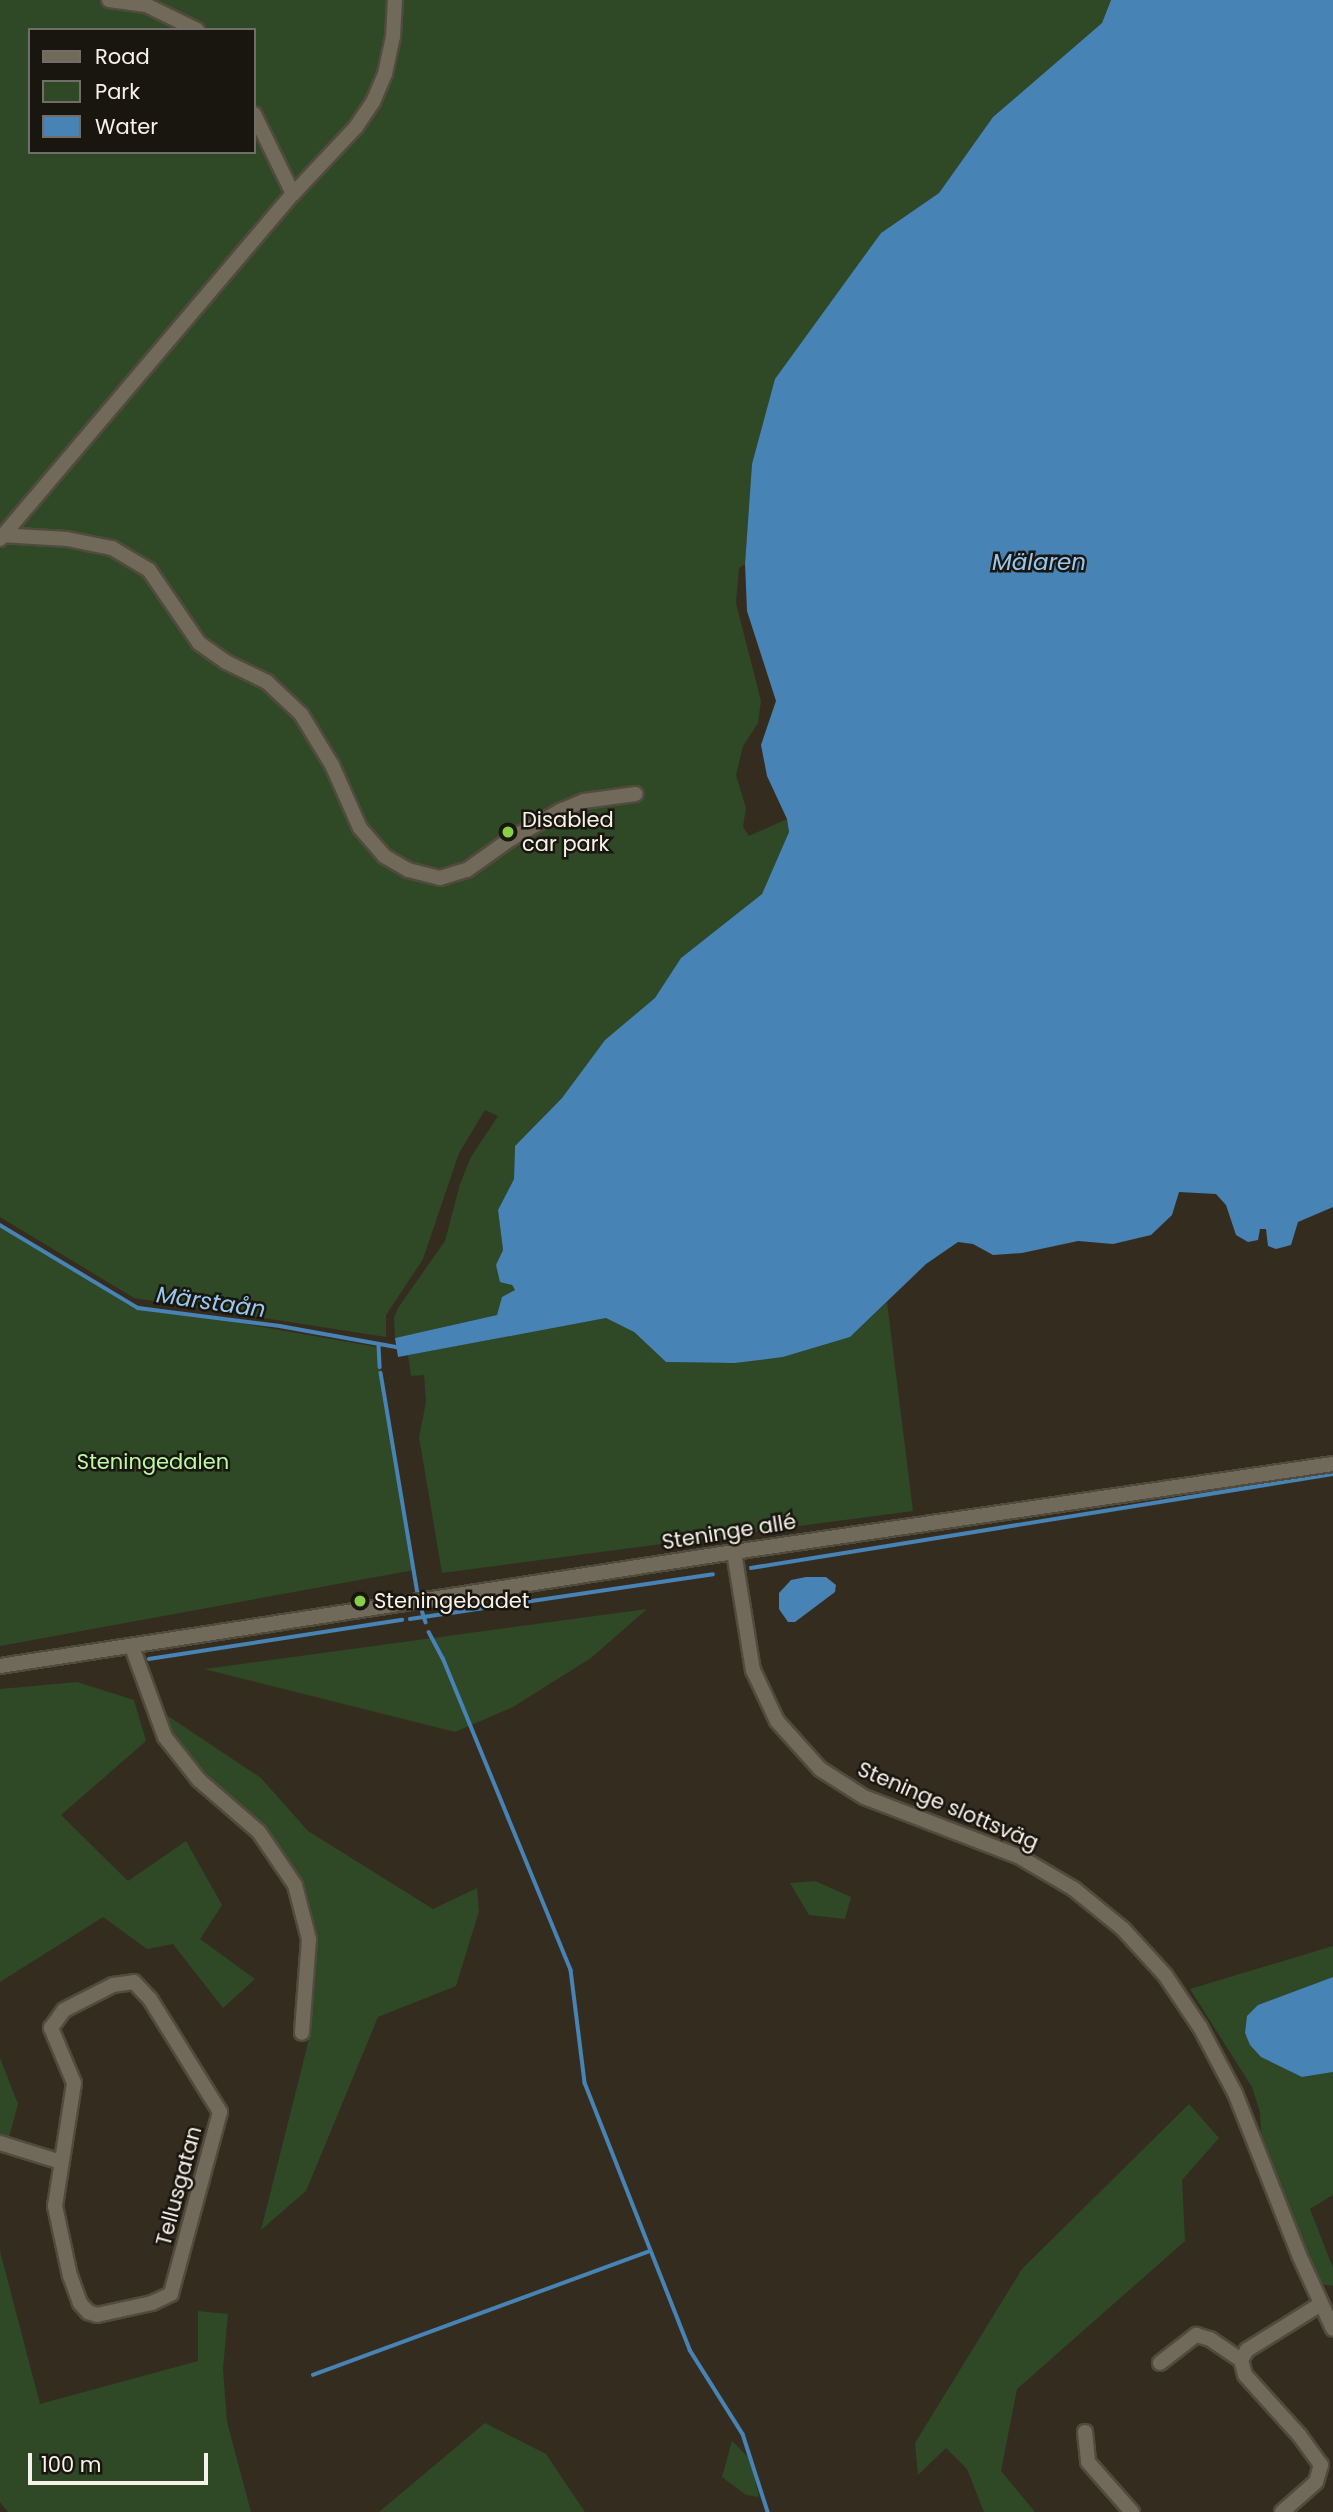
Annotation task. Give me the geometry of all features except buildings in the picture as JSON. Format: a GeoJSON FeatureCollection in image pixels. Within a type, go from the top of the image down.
{"type":"FeatureCollection","features":[{"type":"Feature","properties":{"kind":"street"},"geometry":{"type":"LineString","coordinates":[[109,0],[146,5],[193,28]]}},
{"type":"Feature","properties":{"kind":"street"},"geometry":{"type":"LineString","coordinates":[[1,536],[293,194],[356,127],[373,102],[386,74],[393,37],[395,0]]}},
{"type":"Feature","properties":{"kind":"street"},"geometry":{"type":"LineString","coordinates":[[256,118],[293,194]]}},
{"type":"Feature","properties":{"kind":"street"},"geometry":{"type":"LineString","coordinates":[[1,536],[67,539],[112,548],[149,570],[199,643],[226,662],[267,682],[302,714],[332,765],[360,828],[383,856],[408,870],[440,878],[467,870],[509,840],[560,811],[584,801],[636,794]]}},
{"type":"Feature","properties":{"kind":"street","name":"Steninge allé"},"geometry":{"type":"LineString","coordinates":[[0,1666],[734,1552],[1333,1464]]}},
{"type":"Feature","properties":{"kind":"street","name":"Steninge slottsväg"},"geometry":{"type":"LineString","coordinates":[[734,1552],[753,1670],[777,1721],[820,1769],[864,1797],[1018,1856],[1074,1889],[1124,1929],[1165,1975],[1200,2027],[1235,2093],[1333,2329]]}},
{"type":"Feature","properties":{"kind":"street"},"geometry":{"type":"LineString","coordinates":[[132,1647],[164,1737],[199,1780],[259,1832],[295,1885],[309,1939],[302,2034]]}},
{"type":"Feature","properties":{"kind":"street","name":"Tellusgatan"},"geometry":{"type":"LineString","coordinates":[[134,1982],[150,1999],[220,2112],[170,2294],[152,2303],[97,2315],[88,2312],[80,2303],[69,2276],[55,2206],[61,2162],[74,2083],[51,2028],[64,2010],[113,1985],[134,1982]]}},
{"type":"Feature","properties":{"kind":"street"},"geometry":{"type":"LineString","coordinates":[[0,2143],[61,2162]]}},
{"type":"Feature","properties":{"kind":"street"},"geometry":{"type":"LineString","coordinates":[[1241,2360],[1247,2350],[1321,2304]]}},
{"type":"Feature","properties":{"kind":"street"},"geometry":{"type":"LineString","coordinates":[[1160,2363],[1196,2335],[1210,2339],[1241,2360],[1245,2375],[1300,2436],[1321,2465],[1316,2482],[1282,2512]]}},
{"type":"Feature","properties":{"kind":"street"},"geometry":{"type":"LineString","coordinates":[[1085,2432],[1088,2462],[1132,2512]]}},
{"type":"Feature","properties":{"kind":"green space"},"geometry":{"type":"Polygon","coordinates":[[[0,0],[1111,0],[1102,23],[993,117],[939,193],[881,233],[752,464],[745,564],[739,568],[736,603],[761,701],[758,723],[743,746],[736,775],[746,808],[743,827],[749,836],[787,819],[789,832],[762,894],[681,958],[656,998],[605,1040],[562,1098],[515,1146],[514,1179],[498,1210],[503,1250],[496,1266],[515,1290],[497,1315],[395,1338],[394,1318],[398,1308],[445,1241],[460,1184],[471,1157],[498,1116],[485,1110],[459,1153],[423,1259],[386,1315],[386,1337],[134,1298],[0,1217],[0,0]]]}},
{"type":"Feature","properties":{"kind":"green space","name":"Steningedalen"},"geometry":{"type":"Polygon","coordinates":[[[0,1226],[131,1304],[377,1347],[414,1570],[0,1646],[0,1226]]]}},
{"type":"Feature","properties":{"kind":"green space"},"geometry":{"type":"Polygon","coordinates":[[[887,1302],[913,1511],[442,1573],[419,1437],[426,1402],[424,1375],[411,1376],[408,1355],[606,1318],[632,1331],[666,1362],[735,1363],[783,1357],[850,1337],[887,1302]]]}},
{"type":"Feature","properties":{"kind":"green space"},"geometry":{"type":"Polygon","coordinates":[[[647,1609],[591,1658],[513,1707],[455,1732],[204,1669],[647,1609]]]}},
{"type":"Feature","properties":{"kind":"green space"},"geometry":{"type":"Polygon","coordinates":[[[77,1682],[134,1700],[146,1741],[61,1815],[128,1881],[186,1841],[222,1905],[200,1939],[255,1979],[223,2008],[173,1944],[147,1949],[103,1917],[0,1982],[0,1689],[77,1682]]]}},
{"type":"Feature","properties":{"kind":"green space"},"geometry":{"type":"Polygon","coordinates":[[[165,1714],[261,1778],[308,1831],[433,1909],[477,1888],[479,1911],[456,1986],[378,2017],[306,2191],[261,2230],[311,2031],[316,1936],[302,1882],[265,1827],[204,1776],[170,1733],[165,1714]]]}},
{"type":"Feature","properties":{"kind":"green space"},"geometry":{"type":"Polygon","coordinates":[[[815,1881],[851,1897],[845,1919],[809,1915],[790,1883],[815,1881]]]}},
{"type":"Feature","properties":{"kind":"green space"},"geometry":{"type":"Polygon","coordinates":[[[1333,1946],[1333,1977],[1258,2005],[1302,2077],[1333,2072],[1333,2195],[1310,2209],[1333,2268],[1333,2286],[1319,2284],[1261,2133],[1260,2112],[1252,2087],[1190,1989],[1333,1946]]]}},
{"type":"Feature","properties":{"kind":"green space"},"geometry":{"type":"Polygon","coordinates":[[[0,2058],[18,2104],[8,2141],[0,2138],[0,2058]]]}},
{"type":"Feature","properties":{"kind":"green space"},"geometry":{"type":"Polygon","coordinates":[[[1189,2104],[1219,2138],[1182,2180],[1185,2241],[1017,2389],[1001,2471],[1035,2512],[984,2512],[967,2469],[946,2448],[918,2475],[915,2443],[1022,2269],[1189,2104]]]}},
{"type":"Feature","properties":{"kind":"green space"},"geometry":{"type":"Polygon","coordinates":[[[0,2251],[40,2404],[198,2361],[198,2311],[228,2314],[223,2369],[227,2422],[251,2512],[8,2512],[0,2502],[0,2251]]]}},
{"type":"Feature","properties":{"kind":"green space"},"geometry":{"type":"Polygon","coordinates":[[[485,2423],[546,2454],[585,2512],[379,2512],[485,2423]]]}},
{"type":"Feature","properties":{"kind":"green space"},"geometry":{"type":"Polygon","coordinates":[[[732,2441],[750,2459],[759,2497],[746,2495],[722,2477],[732,2441]]]}},
{"type":"Feature","properties":{"kind":"water","name":"Mälaren"},"geometry":{"type":"Polygon","coordinates":[[[1111,0],[1333,0],[1333,1207],[1298,1222],[1291,1245],[1276,1249],[1268,1246],[1266,1229],[1260,1229],[1258,1240],[1248,1242],[1236,1235],[1226,1205],[1216,1194],[1179,1192],[1172,1215],[1151,1235],[1113,1244],[1078,1241],[1022,1253],[993,1255],[973,1244],[958,1242],[926,1264],[850,1337],[783,1357],[735,1363],[666,1362],[634,1332],[606,1318],[398,1357],[395,1338],[497,1315],[502,1297],[515,1290],[512,1285],[500,1282],[496,1265],[503,1250],[498,1210],[514,1179],[515,1146],[562,1098],[605,1040],[655,998],[681,958],[762,894],[789,832],[787,819],[767,776],[761,745],[776,701],[747,611],[745,564],[752,464],[775,379],[881,233],[939,193],[993,117],[1102,23],[1111,0]]]}},
{"type":"Feature","properties":{"kind":"water"},"geometry":{"type":"Polygon","coordinates":[[[826,1577],[836,1585],[835,1592],[795,1622],[788,1622],[779,1609],[779,1593],[791,1580],[826,1577]]]}},
{"type":"Feature","properties":{"kind":"water"},"geometry":{"type":"Polygon","coordinates":[[[1333,1977],[1333,2072],[1302,2077],[1261,2057],[1250,2045],[1245,2033],[1247,2016],[1258,2005],[1333,1977]]]}},
{"type":"Feature","properties":{"kind":"waterway","name":"Märstaån"},"geometry":{"type":"LineString","coordinates":[[0,1225],[138,1308],[280,1326],[397,1347]]}},
{"type":"Feature","properties":{"kind":"waterway"},"geometry":{"type":"LineString","coordinates":[[379,1346],[380,1367]]}},
{"type":"Feature","properties":{"kind":"waterway"},"geometry":{"type":"LineString","coordinates":[[381,1373],[418,1595]]}},
{"type":"Feature","properties":{"kind":"waterway"},"geometry":{"type":"LineString","coordinates":[[751,1568],[1333,1474]]}},
{"type":"Feature","properties":{"kind":"waterway"},"geometry":{"type":"LineString","coordinates":[[410,1619],[713,1574]]}},
{"type":"Feature","properties":{"kind":"waterway"},"geometry":{"type":"LineString","coordinates":[[421,1607],[426,1622]]}},
{"type":"Feature","properties":{"kind":"waterway"},"geometry":{"type":"LineString","coordinates":[[149,1659],[402,1620]]}},
{"type":"Feature","properties":{"kind":"waterway"},"geometry":{"type":"LineString","coordinates":[[429,1632],[443,1658],[571,1970],[585,2083],[690,2350],[743,2434],[768,2512]]}},
{"type":"Feature","properties":{"kind":"waterway"},"geometry":{"type":"LineString","coordinates":[[313,2375],[650,2251]]}},
{"type":"Feature","properties":{"kind":"place","name":"Disabled car park"},"geometry":{"type":"Point","coordinates":[508,832]}},
{"type":"Feature","properties":{"kind":"place","name":"Steningebadet"},"geometry":{"type":"Point","coordinates":[360,1601]}}]}
